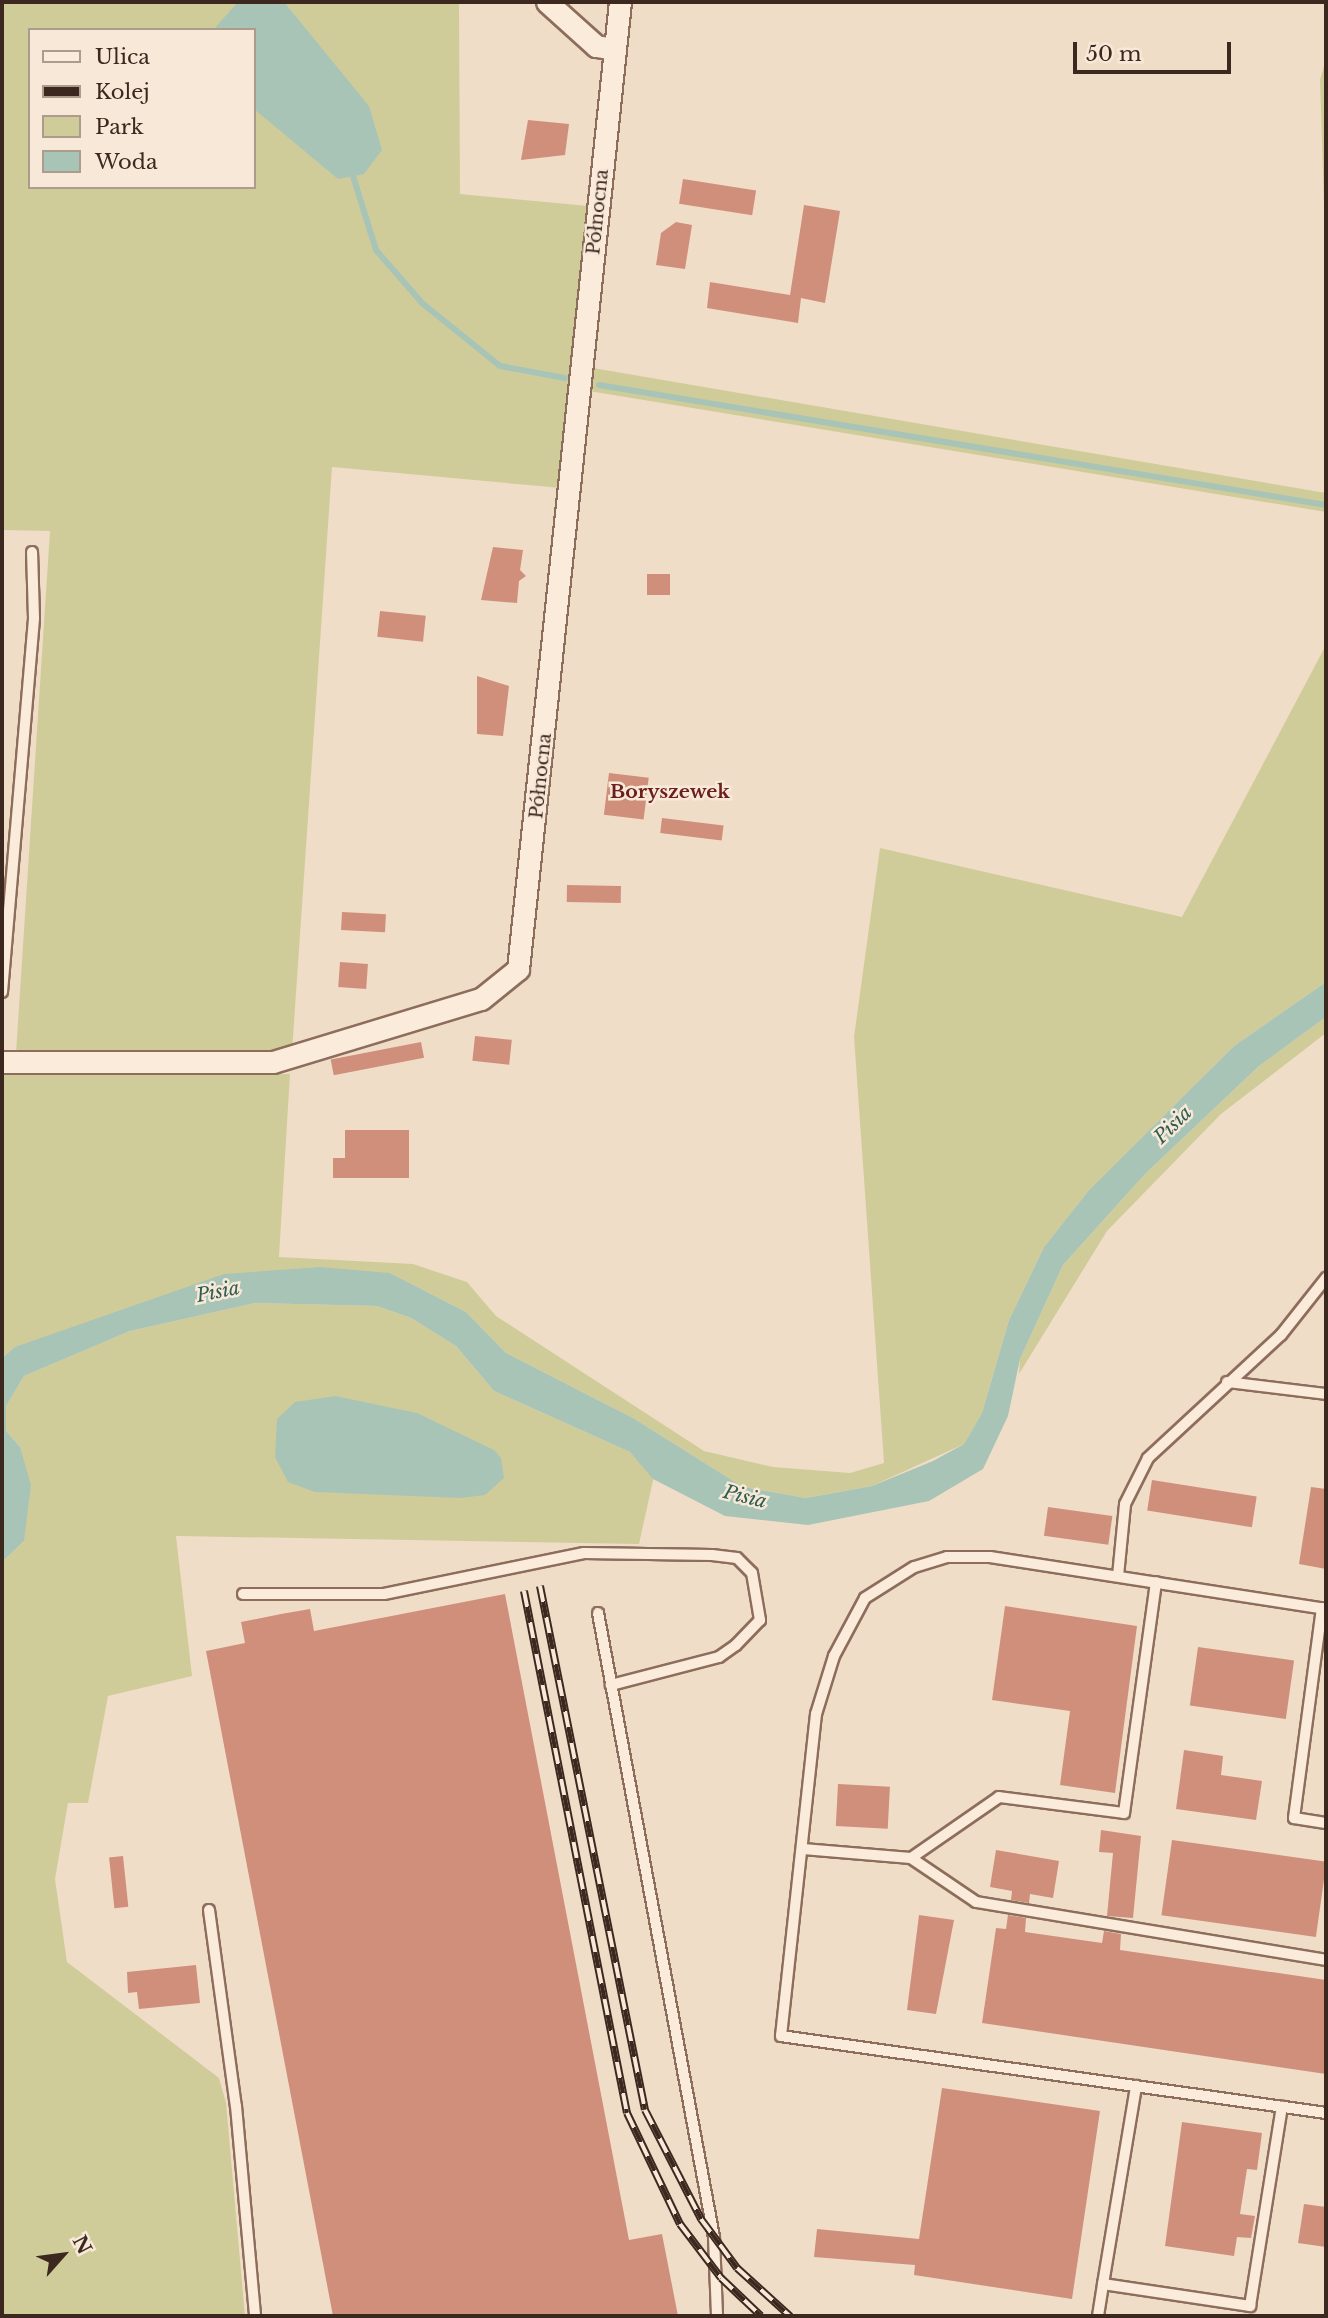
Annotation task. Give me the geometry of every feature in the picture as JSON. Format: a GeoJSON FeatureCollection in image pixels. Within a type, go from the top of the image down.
{"type":"FeatureCollection","features":[{"type":"Feature","properties":{"kind":"street"},"geometry":{"type":"LineString","coordinates":[[547,2],[596,46],[614,49]]}},
{"type":"Feature","properties":{"kind":"street","name":"Północna"},"geometry":{"type":"LineString","coordinates":[[2,1062],[273,1062],[481,999],[511,980],[518,969],[620,2]]}},
{"type":"Feature","properties":{"kind":"lane"},"geometry":{"type":"LineString","coordinates":[[2,992],[34,618],[32,552]]}},
{"type":"Feature","properties":{"kind":"lane"},"geometry":{"type":"LineString","coordinates":[[1118,1576],[1125,1504],[1148,1458],[1280,1335],[1326,1278]]}},
{"type":"Feature","properties":{"kind":"lane"},"geometry":{"type":"LineString","coordinates":[[1227,1382],[1326,1394]]}},
{"type":"Feature","properties":{"kind":"lane"},"geometry":{"type":"LineString","coordinates":[[243,1594],[384,1594],[584,1553],[725,1556],[737,1558],[752,1573],[760,1620],[736,1645],[719,1657],[611,1685]]}},
{"type":"Feature","properties":{"kind":"lane"},"geometry":{"type":"LineString","coordinates":[[1326,1824],[1294,1818],[1324,1608],[990,1557],[947,1557],[914,1567],[865,1598],[834,1656],[816,1714],[782,2036],[1326,2113]]}},
{"type":"Feature","properties":{"kind":"lane"},"geometry":{"type":"LineString","coordinates":[[911,1858],[999,1797],[1124,1812],[1156,1582]]}},
{"type":"Feature","properties":{"kind":"lane"},"geometry":{"type":"LineString","coordinates":[[598,1613],[714,2237],[717,2316]]}},
{"type":"Feature","properties":{"kind":"lane"},"geometry":{"type":"LineString","coordinates":[[803,1849],[911,1858],[976,1902],[1326,1960]]}},
{"type":"Feature","properties":{"kind":"lane"},"geometry":{"type":"LineString","coordinates":[[209,1910],[236,2106],[255,2316]]}},
{"type":"Feature","properties":{"kind":"lane"},"geometry":{"type":"LineString","coordinates":[[1098,2316],[1136,2086]]}},
{"type":"Feature","properties":{"kind":"lane"},"geometry":{"type":"LineString","coordinates":[[1103,2284],[1250,2306],[1282,2107]]}},
{"type":"Feature","properties":{"kind":"green space"},"geometry":{"type":"Polygon","coordinates":[[[2,2],[459,2],[460,194],[588,206],[561,488],[332,467],[292,1052],[16,1053],[50,531],[2,530],[2,2]]]}},
{"type":"Feature","properties":{"kind":"green space"},"geometry":{"type":"Polygon","coordinates":[[[1326,59],[1326,270],[1320,80],[1326,59]]]}},
{"type":"Feature","properties":{"kind":"green space"},"geometry":{"type":"Polygon","coordinates":[[[593,368],[1326,493],[1326,512],[589,391],[593,368]]]}},
{"type":"Feature","properties":{"kind":"green space"},"geometry":{"type":"Polygon","coordinates":[[[1326,645],[1326,982],[1234,1046],[1089,1190],[1044,1247],[1009,1320],[982,1413],[964,1444],[872,1486],[806,1498],[743,1487],[633,1418],[506,1353],[466,1312],[390,1273],[15,1347],[2,1358],[2,1075],[290,1074],[279,1257],[413,1264],[467,1282],[496,1316],[704,1451],[773,1467],[850,1473],[884,1463],[854,1037],[880,848],[1182,917],[1326,645]]]}},
{"type":"Feature","properties":{"kind":"green space"},"geometry":{"type":"Polygon","coordinates":[[[1326,1017],[1326,1033],[1221,1114],[1107,1231],[1019,1374],[1020,1359],[1063,1265],[1145,1174],[1259,1066],[1326,1017]]]}},
{"type":"Feature","properties":{"kind":"green space"},"geometry":{"type":"Polygon","coordinates":[[[255,1303],[377,1306],[411,1318],[456,1346],[494,1391],[630,1452],[654,1476],[639,1544],[176,1536],[192,1676],[108,1696],[88,1803],[68,1803],[55,1879],[67,1962],[219,2078],[226,2103],[245,2316],[2,2316],[2,1562],[24,1541],[20,1447],[6,1431],[6,1406],[24,1376],[130,1331],[255,1303]]]}},
{"type":"Feature","properties":{"kind":"water"},"geometry":{"type":"Polygon","coordinates":[[[238,2],[284,2],[369,106],[382,150],[364,174],[338,179],[256,111],[256,28],[215,28],[238,2]]]}},
{"type":"Feature","properties":{"kind":"water","name":"Pisia"},"geometry":{"type":"Polygon","coordinates":[[[1326,982],[1326,1017],[1259,1066],[1145,1174],[1063,1265],[1020,1359],[1008,1416],[983,1469],[929,1501],[808,1525],[725,1516],[653,1479],[630,1452],[494,1391],[456,1346],[411,1318],[377,1306],[255,1303],[130,1331],[24,1376],[6,1406],[6,1431],[20,1447],[31,1485],[24,1541],[2,1562],[2,1358],[15,1347],[224,1274],[320,1267],[390,1273],[466,1312],[506,1353],[633,1418],[743,1487],[806,1498],[872,1486],[933,1461],[964,1444],[982,1413],[1009,1320],[1044,1247],[1089,1190],[1234,1046],[1326,982]]]}},
{"type":"Feature","properties":{"kind":"water"},"geometry":{"type":"Polygon","coordinates":[[[335,1396],[417,1413],[494,1450],[501,1458],[504,1478],[485,1495],[460,1498],[315,1492],[288,1482],[275,1457],[277,1419],[295,1402],[335,1396]]]}},
{"type":"Feature","properties":{"kind":"building"},"geometry":{"type":"Polygon","coordinates":[[[528,120],[569,124],[565,155],[521,160],[528,120]]]}},
{"type":"Feature","properties":{"kind":"building"},"geometry":{"type":"Polygon","coordinates":[[[683,179],[756,191],[752,215],[679,204],[683,179]]]}},
{"type":"Feature","properties":{"kind":"building"},"geometry":{"type":"Polygon","coordinates":[[[804,205],[840,211],[825,303],[801,298],[798,323],[707,308],[710,282],[790,295],[804,205]]]}},
{"type":"Feature","properties":{"kind":"building"},"geometry":{"type":"Polygon","coordinates":[[[676,222],[692,225],[685,269],[656,265],[661,233],[676,222]]]}},
{"type":"Feature","properties":{"kind":"building"},"geometry":{"type":"Polygon","coordinates":[[[493,547],[523,550],[520,570],[526,576],[519,581],[517,603],[481,600],[493,547]]]}},
{"type":"Feature","properties":{"kind":"building"},"geometry":{"type":"Polygon","coordinates":[[[647,574],[670,574],[670,595],[647,595],[647,574]]]}},
{"type":"Feature","properties":{"kind":"building"},"geometry":{"type":"Polygon","coordinates":[[[380,611],[426,616],[423,642],[377,637],[380,611]]]}},
{"type":"Feature","properties":{"kind":"building"},"geometry":{"type":"Polygon","coordinates":[[[477,676],[509,686],[503,736],[477,734],[477,676]]]}},
{"type":"Feature","properties":{"kind":"building"},"geometry":{"type":"Polygon","coordinates":[[[609,773],[649,778],[644,820],[604,815],[609,773]]]}},
{"type":"Feature","properties":{"kind":"building"},"geometry":{"type":"Polygon","coordinates":[[[662,818],[724,826],[722,840],[660,833],[662,818]]]}},
{"type":"Feature","properties":{"kind":"building"},"geometry":{"type":"Polygon","coordinates":[[[567,885],[621,886],[621,903],[567,902],[567,885]]]}},
{"type":"Feature","properties":{"kind":"building"},"geometry":{"type":"Polygon","coordinates":[[[342,912],[386,914],[385,932],[341,930],[342,912]]]}},
{"type":"Feature","properties":{"kind":"building"},"geometry":{"type":"Polygon","coordinates":[[[340,962],[368,964],[366,989],[338,987],[340,962]]]}},
{"type":"Feature","properties":{"kind":"building"},"geometry":{"type":"Polygon","coordinates":[[[475,1036],[512,1040],[509,1065],[472,1061],[475,1036]]]}},
{"type":"Feature","properties":{"kind":"building"},"geometry":{"type":"Polygon","coordinates":[[[421,1042],[424,1058],[334,1075],[331,1060],[421,1042]]]}},
{"type":"Feature","properties":{"kind":"building"},"geometry":{"type":"Polygon","coordinates":[[[345,1130],[409,1130],[409,1178],[333,1178],[333,1158],[345,1158],[345,1130]]]}},
{"type":"Feature","properties":{"kind":"building"},"geometry":{"type":"Polygon","coordinates":[[[1152,1480],[1257,1497],[1252,1527],[1147,1511],[1152,1480]]]}},
{"type":"Feature","properties":{"kind":"building"},"geometry":{"type":"Polygon","coordinates":[[[1311,1487],[1326,1489],[1326,1569],[1299,1564],[1311,1487]]]}},
{"type":"Feature","properties":{"kind":"building"},"geometry":{"type":"Polygon","coordinates":[[[1048,1507],[1112,1516],[1108,1545],[1044,1536],[1048,1507]]]}},
{"type":"Feature","properties":{"kind":"building"},"geometry":{"type":"Polygon","coordinates":[[[505,1594],[629,2240],[662,2234],[678,2316],[333,2316],[206,1651],[245,1643],[241,1622],[281,1614],[310,1609],[314,1631],[505,1594]]]}},
{"type":"Feature","properties":{"kind":"building"},"geometry":{"type":"Polygon","coordinates":[[[1005,1606],[1137,1626],[1115,1793],[1060,1785],[1070,1711],[992,1700],[1005,1606]]]}},
{"type":"Feature","properties":{"kind":"building"},"geometry":{"type":"Polygon","coordinates":[[[1198,1647],[1294,1660],[1286,1719],[1190,1705],[1198,1647]]]}},
{"type":"Feature","properties":{"kind":"building"},"geometry":{"type":"Polygon","coordinates":[[[1184,1750],[1223,1756],[1221,1775],[1262,1781],[1256,1820],[1176,1809],[1184,1750]]]}},
{"type":"Feature","properties":{"kind":"building"},"geometry":{"type":"Polygon","coordinates":[[[838,1784],[890,1787],[888,1829],[836,1826],[838,1784]]]}},
{"type":"Feature","properties":{"kind":"building"},"geometry":{"type":"Polygon","coordinates":[[[1101,1830],[1141,1836],[1133,1918],[1107,1916],[1113,1853],[1099,1852],[1101,1830]]]}},
{"type":"Feature","properties":{"kind":"building"},"geometry":{"type":"Polygon","coordinates":[[[1172,1840],[1326,1862],[1316,1937],[1161,1915],[1172,1840]]]}},
{"type":"Feature","properties":{"kind":"building"},"geometry":{"type":"Polygon","coordinates":[[[996,1850],[1059,1861],[1053,1898],[1030,1894],[1029,1903],[1011,1900],[1012,1891],[990,1887],[996,1850]]]}},
{"type":"Feature","properties":{"kind":"building"},"geometry":{"type":"Polygon","coordinates":[[[123,1856],[128,1907],[114,1908],[109,1857],[123,1856]]]}},
{"type":"Feature","properties":{"kind":"building"},"geometry":{"type":"Polygon","coordinates":[[[919,1915],[954,1920],[936,2014],[907,2010],[919,1915]]]}},
{"type":"Feature","properties":{"kind":"building"},"geometry":{"type":"Polygon","coordinates":[[[1008,1915],[1026,1918],[1025,1932],[1102,1943],[1104,1931],[1121,1934],[1120,1950],[1326,1980],[1326,2074],[982,2023],[996,1928],[1006,1929],[1008,1915]]]}},
{"type":"Feature","properties":{"kind":"building"},"geometry":{"type":"Polygon","coordinates":[[[196,1965],[200,2003],[139,2009],[137,1992],[128,1993],[127,1972],[196,1965]]]}},
{"type":"Feature","properties":{"kind":"building"},"geometry":{"type":"Polygon","coordinates":[[[942,2088],[1100,2111],[1072,2299],[914,2275],[915,2265],[814,2257],[817,2229],[919,2239],[942,2088]]]}},
{"type":"Feature","properties":{"kind":"building"},"geometry":{"type":"Polygon","coordinates":[[[1182,2122],[1262,2133],[1257,2170],[1247,2169],[1240,2214],[1255,2216],[1251,2238],[1237,2237],[1234,2256],[1165,2246],[1182,2122]]]}},
{"type":"Feature","properties":{"kind":"building"},"geometry":{"type":"Polygon","coordinates":[[[1304,2204],[1326,2207],[1326,2247],[1298,2243],[1304,2204]]]}},
{"type":"Feature","properties":{"kind":"waterway"},"geometry":{"type":"LineString","coordinates":[[353,176],[376,250],[422,303],[500,366],[565,378]]}},
{"type":"Feature","properties":{"kind":"waterway"},"geometry":{"type":"LineString","coordinates":[[599,385],[1326,505]]}},
{"type":"Feature","properties":{"kind":"railway"},"geometry":{"type":"LineString","coordinates":[[540,1586],[645,2110],[701,2219],[737,2268],[790,2316]]}},
{"type":"Feature","properties":{"kind":"railway"},"geometry":{"type":"LineString","coordinates":[[524,1591],[627,2113],[680,2224],[721,2278],[761,2316]]}},
{"type":"Feature","properties":{"kind":"district","name":"Boryszewek"},"geometry":{"type":"Point","coordinates":[670,792]}}]}
